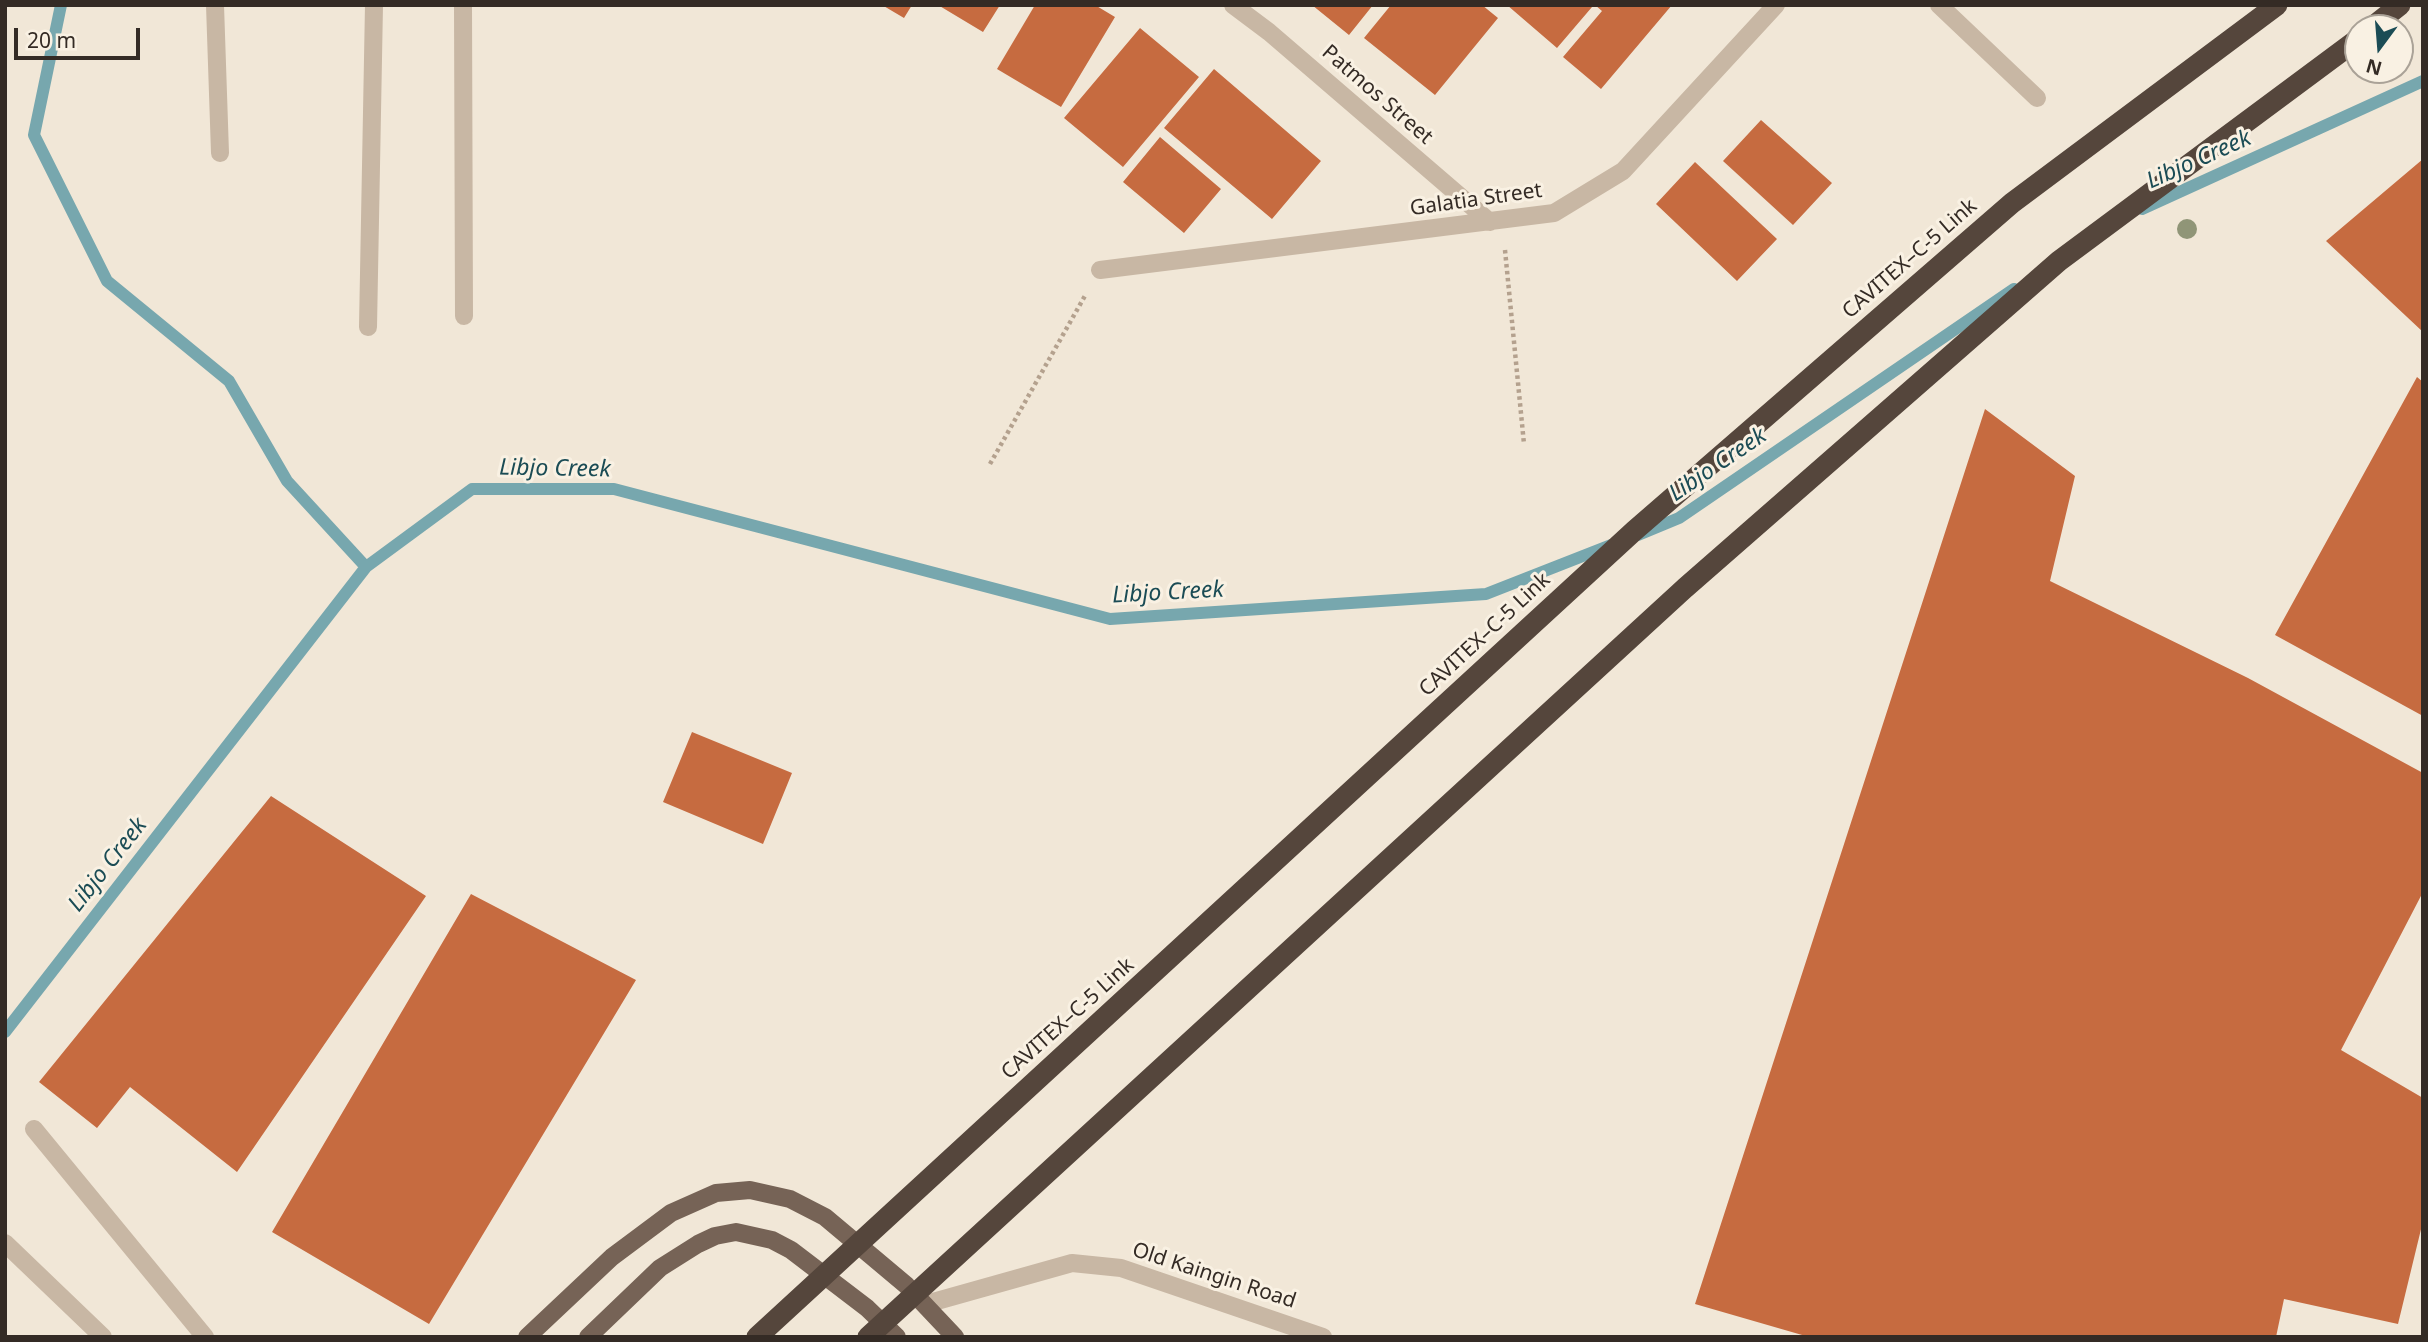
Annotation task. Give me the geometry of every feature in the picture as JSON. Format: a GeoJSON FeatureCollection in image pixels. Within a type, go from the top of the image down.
{"type":"FeatureCollection","features":[{"type":"Feature","properties":{"kind":"highway","name":"CAVITEX–C-5 Link"},"geometry":{"type":"LineString","coordinates":[[757,1337],[1634,531],[2012,203],[2277,5]]}},
{"type":"Feature","properties":{"kind":"highway"},"geometry":{"type":"LineString","coordinates":[[868,1337],[1716,561],[2059,261],[2344,48]]}},
{"type":"Feature","properties":{"kind":"main road"},"geometry":{"type":"LineString","coordinates":[[527,1337],[612,1257],[651,1227],[699,1199],[731,1190],[770,1193],[808,1207],[842,1231],[926,1304],[955,1337]]}},
{"type":"Feature","properties":{"kind":"main road"},"geometry":{"type":"LineString","coordinates":[[587,1337],[660,1268],[698,1244],[715,1236],[736,1232],[772,1240],[791,1250],[867,1308],[897,1337]]}},
{"type":"Feature","properties":{"kind":"street"},"geometry":{"type":"LineString","coordinates":[[215,5],[220,153]]}},
{"type":"Feature","properties":{"kind":"street"},"geometry":{"type":"LineString","coordinates":[[368,327],[374,5]]}},
{"type":"Feature","properties":{"kind":"street"},"geometry":{"type":"LineString","coordinates":[[463,5],[464,316]]}},
{"type":"Feature","properties":{"kind":"street","name":"Patmos Street"},"geometry":{"type":"LineString","coordinates":[[1233,5],[1496,221]]}},
{"type":"Feature","properties":{"kind":"street","name":"Galatia Street"},"geometry":{"type":"LineString","coordinates":[[1100,270],[1554,213],[1623,171],[1776,5]]}},
{"type":"Feature","properties":{"kind":"street"},"geometry":{"type":"LineString","coordinates":[[1940,5],[2037,97]]}},
{"type":"Feature","properties":{"kind":"street"},"geometry":{"type":"LineString","coordinates":[[34,1129],[205,1337]]}},
{"type":"Feature","properties":{"kind":"street"},"geometry":{"type":"LineString","coordinates":[[5,1243],[103,1337]]}},
{"type":"Feature","properties":{"kind":"street","name":"Old Kaingin Road"},"geometry":{"type":"LineString","coordinates":[[926,1304],[1072,1263],[1121,1268],[1324,1337]]}},
{"type":"Feature","properties":{"kind":"path"},"geometry":{"type":"LineString","coordinates":[[1496,221],[1524,444]]}},
{"type":"Feature","properties":{"kind":"path"},"geometry":{"type":"LineString","coordinates":[[990,464],[1100,270]]}},
{"type":"Feature","properties":{"kind":"building"},"geometry":{"type":"Polygon","coordinates":[[[882,5],[912,5],[904,18],[882,5]]]}},
{"type":"Feature","properties":{"kind":"building"},"geometry":{"type":"Polygon","coordinates":[[[938,5],[1000,5],[983,32],[938,5]]]}},
{"type":"Feature","properties":{"kind":"building"},"geometry":{"type":"Polygon","coordinates":[[[1035,5],[1095,5],[1115,17],[1061,107],[997,69],[1035,5]]]}},
{"type":"Feature","properties":{"kind":"building"},"geometry":{"type":"Polygon","coordinates":[[[1312,5],[1373,5],[1349,35],[1312,5]]]}},
{"type":"Feature","properties":{"kind":"building"},"geometry":{"type":"Polygon","coordinates":[[[1391,5],[1482,5],[1498,18],[1435,95],[1364,38],[1391,5]]]}},
{"type":"Feature","properties":{"kind":"building"},"geometry":{"type":"Polygon","coordinates":[[[1507,5],[1590,5],[1592,7],[1557,48],[1507,5]]]}},
{"type":"Feature","properties":{"kind":"building"},"geometry":{"type":"Polygon","coordinates":[[[1595,5],[1672,5],[1601,89],[1563,57],[1602,11],[1595,5]]]}},
{"type":"Feature","properties":{"kind":"building"},"geometry":{"type":"Polygon","coordinates":[[[1140,28],[1199,77],[1123,167],[1064,118],[1140,28]]]}},
{"type":"Feature","properties":{"kind":"building"},"geometry":{"type":"Polygon","coordinates":[[[1214,69],[1321,161],[1272,219],[1164,128],[1214,69]]]}},
{"type":"Feature","properties":{"kind":"building"},"geometry":{"type":"Polygon","coordinates":[[[1761,120],[1832,183],[1793,225],[1723,161],[1761,120]]]}},
{"type":"Feature","properties":{"kind":"building"},"geometry":{"type":"Polygon","coordinates":[[[1160,137],[1221,189],[1184,233],[1123,182],[1160,137]]]}},
{"type":"Feature","properties":{"kind":"building"},"geometry":{"type":"Polygon","coordinates":[[[2423,159],[2423,332],[2326,241],[2423,159]]]}},
{"type":"Feature","properties":{"kind":"building"},"geometry":{"type":"Polygon","coordinates":[[[1695,162],[1777,239],[1737,281],[1656,204],[1695,162]]]}},
{"type":"Feature","properties":{"kind":"building"},"geometry":{"type":"Polygon","coordinates":[[[2417,377],[2423,382],[2423,716],[2275,635],[2417,377]]]}},
{"type":"Feature","properties":{"kind":"building"},"geometry":{"type":"Polygon","coordinates":[[[1985,409],[2075,476],[2050,581],[2248,678],[2423,773],[2423,892],[2341,1050],[2423,1098],[2423,1221],[2398,1324],[2284,1299],[2276,1337],[1809,1337],[1695,1304],[1985,409]]]}},
{"type":"Feature","properties":{"kind":"building"},"geometry":{"type":"Polygon","coordinates":[[[692,732],[792,773],[763,844],[663,802],[692,732]]]}},
{"type":"Feature","properties":{"kind":"building"},"geometry":{"type":"Polygon","coordinates":[[[271,796],[426,896],[237,1172],[130,1087],[97,1128],[39,1082],[271,796]]]}},
{"type":"Feature","properties":{"kind":"building"},"geometry":{"type":"Polygon","coordinates":[[[471,894],[636,980],[429,1324],[272,1232],[471,894]]]}},
{"type":"Feature","properties":{"kind":"waterway"},"geometry":{"type":"LineString","coordinates":[[61,5],[34,135],[107,281],[229,381],[287,481],[366,567]]}},
{"type":"Feature","properties":{"kind":"waterway","name":"Libjo Creek"},"geometry":{"type":"LineString","coordinates":[[2142,209],[2423,81]]}},
{"type":"Feature","properties":{"kind":"waterway","name":"Libjo Creek"},"geometry":{"type":"LineString","coordinates":[[1638,535],[1679,518],[2014,289]]}},
{"type":"Feature","properties":{"kind":"waterway","name":"Libjo Creek"},"geometry":{"type":"LineString","coordinates":[[5,1032],[366,567],[472,489],[614,489],[1110,619],[1486,594],[1611,545]]}}]}
